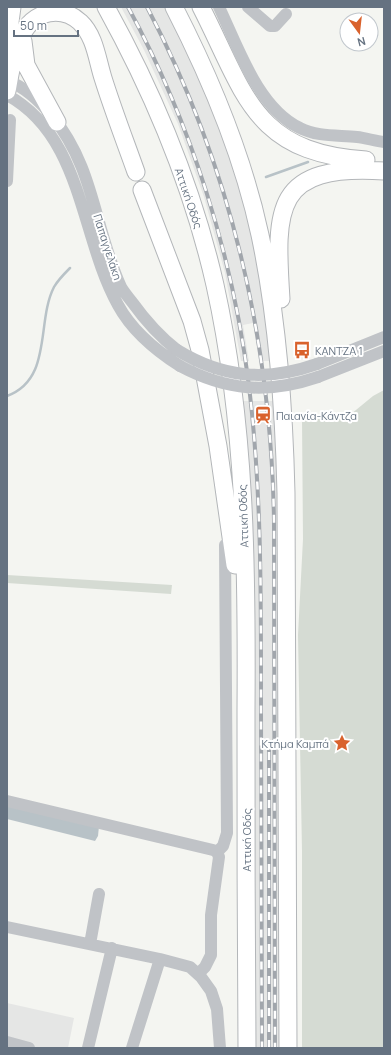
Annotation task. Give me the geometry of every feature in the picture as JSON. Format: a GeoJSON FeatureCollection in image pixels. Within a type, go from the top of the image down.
{"type":"FeatureCollection","features":[{"type":"Feature","properties":{"kind":"highway"},"geometry":{"type":"LineString","coordinates":[[7,44],[12,7]]}},
{"type":"Feature","properties":{"kind":"highway","name":"Αττική Οδός"},"geometry":{"type":"LineString","coordinates":[[106,7],[133,60],[171,145],[201,231],[215,286],[235,404],[240,454],[246,652],[247,1048]]}},
{"type":"Feature","properties":{"kind":"highway"},"geometry":{"type":"LineString","coordinates":[[174,7],[220,106],[251,198],[260,235],[269,286],[277,340],[283,402]]}},
{"type":"Feature","properties":{"kind":"highway"},"geometry":{"type":"LineString","coordinates":[[201,7],[247,101],[272,128],[286,138],[312,151],[335,157],[384,161]]}},
{"type":"Feature","properties":{"kind":"highway"},"geometry":{"type":"LineString","coordinates":[[8,87],[16,46],[31,23],[46,14],[65,14],[81,23],[95,49],[104,82],[136,172]]}},
{"type":"Feature","properties":{"kind":"highway"},"geometry":{"type":"LineString","coordinates":[[25,31],[23,46],[26,65],[57,122]]}},
{"type":"Feature","properties":{"kind":"highway"},"geometry":{"type":"LineString","coordinates":[[288,1048],[286,501],[283,402],[283,328],[278,238],[281,218],[286,203],[292,192],[301,184],[322,174],[347,170],[384,171]]}},
{"type":"Feature","properties":{"kind":"highway"},"geometry":{"type":"LineString","coordinates":[[142,190],[192,321],[200,350],[218,446],[232,540],[236,598],[246,652]]}},
{"type":"Feature","properties":{"kind":"street"},"geometry":{"type":"LineString","coordinates":[[219,7],[259,90],[283,117],[301,129],[317,133],[358,137],[384,142]]}},
{"type":"Feature","properties":{"kind":"street"},"geometry":{"type":"LineString","coordinates":[[248,7],[270,26],[275,26],[286,14]]}},
{"type":"Feature","properties":{"kind":"street","name":"Παπαγγελάκη"},"geometry":{"type":"LineString","coordinates":[[8,87],[25,88],[44,106],[67,136],[80,160],[122,288],[153,329],[177,350],[206,365],[243,375],[286,373],[317,364],[384,338]]}},
{"type":"Feature","properties":{"kind":"street","name":"Παπαγγελάκη"},"geometry":{"type":"LineString","coordinates":[[8,87],[44,127],[62,155],[102,271],[118,306],[141,336],[155,349],[180,366],[215,382],[244,388],[273,387],[318,377],[384,351]]}},
{"type":"Feature","properties":{"kind":"street"},"geometry":{"type":"LineString","coordinates":[[7,181],[10,120]]}},
{"type":"Feature","properties":{"kind":"street"},"geometry":{"type":"LineString","coordinates":[[217,852],[223,846],[227,833],[226,554],[221,518]]}},
{"type":"Feature","properties":{"kind":"street"},"geometry":{"type":"LineString","coordinates":[[7,801],[217,852],[219,857],[218,870],[211,915],[211,955],[206,967],[198,974]]}},
{"type":"Feature","properties":{"kind":"street"},"geometry":{"type":"LineString","coordinates":[[90,944],[99,894]]}},
{"type":"Feature","properties":{"kind":"street"},"geometry":{"type":"LineString","coordinates":[[7,927],[160,958],[190,967],[211,990],[217,1010],[220,1048]]}},
{"type":"Feature","properties":{"kind":"street"},"geometry":{"type":"LineString","coordinates":[[88,1048],[112,948]]}},
{"type":"Feature","properties":{"kind":"street"},"geometry":{"type":"LineString","coordinates":[[132,1048],[160,958]]}},
{"type":"Feature","properties":{"kind":"street"},"geometry":{"type":"LineString","coordinates":[[7,1042],[29,1048]]}},
{"type":"Feature","properties":{"kind":"shaded area"},"geometry":{"type":"Polygon","coordinates":[[[121,7],[166,7],[215,113],[235,172],[249,226],[260,275],[272,361],[259,361],[253,323],[243,325],[249,361],[241,361],[225,273],[204,197],[178,124],[144,50],[121,7]]]}},
{"type":"Feature","properties":{"kind":"shaded area","name":"Kτήμα Καμπά"},"geometry":{"type":"Polygon","coordinates":[[[384,390],[384,1048],[302,1048],[302,851],[298,635],[303,539],[302,419],[345,419],[373,396],[384,390]]]}},
{"type":"Feature","properties":{"kind":"shaded area"},"geometry":{"type":"Polygon","coordinates":[[[243,401],[277,401],[279,1048],[255,1048],[254,590],[251,497],[243,401]]]}},
{"type":"Feature","properties":{"kind":"shaded area"},"geometry":{"type":"Polygon","coordinates":[[[7,575],[172,585],[171,594],[7,583],[7,575]]]}},
{"type":"Feature","properties":{"kind":"shaded area"},"geometry":{"type":"Polygon","coordinates":[[[7,804],[99,826],[98,836],[95,841],[7,819],[7,804]]]}},
{"type":"Feature","properties":{"kind":"shaded area"},"geometry":{"type":"Polygon","coordinates":[[[7,1003],[74,1018],[68,1048],[7,1048],[7,1003]]]}},
{"type":"Feature","properties":{"kind":"waterway"},"geometry":{"type":"LineString","coordinates":[[266,177],[308,162]]}},
{"type":"Feature","properties":{"kind":"waterway"},"geometry":{"type":"LineString","coordinates":[[7,396],[21,388],[31,377],[41,348],[49,301],[54,287],[70,268]]}},
{"type":"Feature","properties":{"kind":"railway"},"geometry":{"type":"LineString","coordinates":[[128,7],[151,51],[171,97],[190,144],[206,191],[232,288],[242,337],[249,386],[259,508],[260,549],[262,1048]]}},
{"type":"Feature","properties":{"kind":"railway"},"geometry":{"type":"LineString","coordinates":[[147,7],[176,68],[202,130],[223,192],[241,256],[255,321],[265,387],[271,454],[274,521],[275,1048]]}},
{"type":"Feature","properties":{"kind":"railway"},"geometry":{"type":"LineString","coordinates":[[269,749],[269,1048]]}},
{"type":"Feature","properties":{"kind":"place","name":"ΚΑΝΤΖΑ 1"},"geometry":{"type":"Point","coordinates":[302,350]}},
{"type":"Feature","properties":{"kind":"place","name":"Παιανία-Κάντζα"},"geometry":{"type":"Point","coordinates":[263,415]}},
{"type":"Feature","properties":{"kind":"place","name":"Kτήμα Καμπά"},"geometry":{"type":"Point","coordinates":[342,743]}}]}
